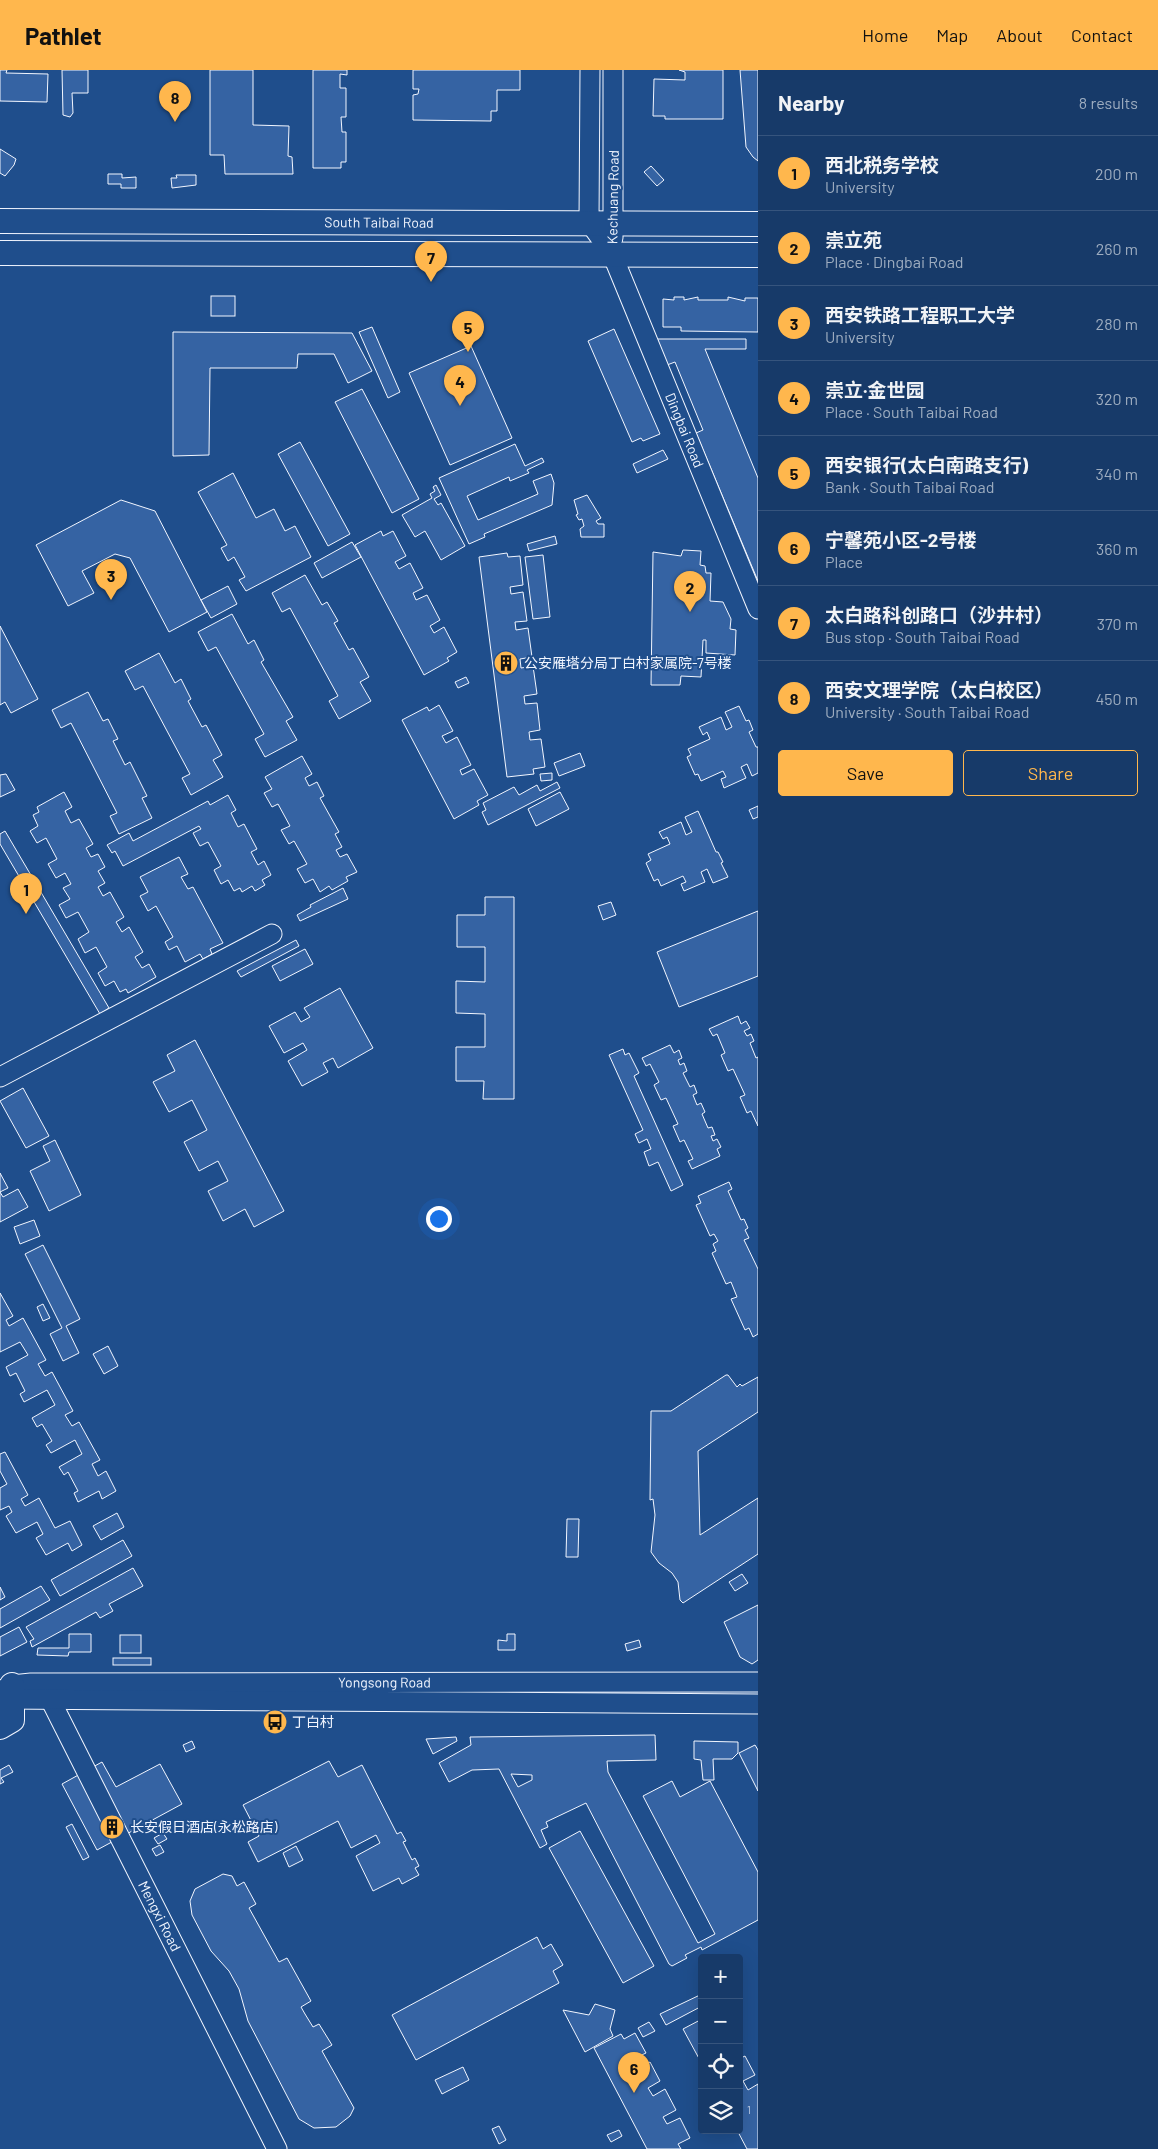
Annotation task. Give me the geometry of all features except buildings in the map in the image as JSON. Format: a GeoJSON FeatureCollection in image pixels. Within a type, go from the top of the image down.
{"type":"FeatureCollection","features":[{"type":"Feature","properties":{"kind":"main road","name":"South Taibai Road"},"geometry":{"type":"LineString","coordinates":[[0,221],[758,224]]}},
{"type":"Feature","properties":{"kind":"main road"},"geometry":{"type":"LineString","coordinates":[[0,253],[758,255]]}},
{"type":"Feature","properties":{"kind":"main road","name":"Yongsong Road"},"geometry":{"type":"LineString","coordinates":[[0,1727],[12,1720],[6,1694]]}},
{"type":"Feature","properties":{"kind":"street","name":"Kechuang Road"},"geometry":{"type":"LineString","coordinates":[[590,70],[590,222],[612,254]]}},
{"type":"Feature","properties":{"kind":"street","name":"Kechuang Road"},"geometry":{"type":"LineString","coordinates":[[612,254],[614,223],[613,70]]}},
{"type":"Feature","properties":{"kind":"street","name":"Dingbai Road"},"geometry":{"type":"LineString","coordinates":[[612,254],[758,609]]}},
{"type":"Feature","properties":{"kind":"street"},"geometry":{"type":"LineString","coordinates":[[0,1076],[272,934]]}},
{"type":"Feature","properties":{"kind":"street","name":"Yongsong Road"},"geometry":{"type":"LineString","coordinates":[[6,1694],[758,1682]]}},
{"type":"Feature","properties":{"kind":"street","name":"Yongsong Road"},"geometry":{"type":"LineString","coordinates":[[51,1692],[758,1704]]}},
{"type":"Feature","properties":{"kind":"street","name":"Mengxi Road"},"geometry":{"type":"LineString","coordinates":[[51,1692],[277,2149]]}},
{"type":"Feature","properties":{"kind":"place","name":"西安文理学院（太白校区）"},"geometry":{"type":"Point","coordinates":[175,122]}},
{"type":"Feature","properties":{"kind":"place","name":"太白路科创路口（沙井村）"},"geometry":{"type":"Point","coordinates":[431,282]}},
{"type":"Feature","properties":{"kind":"place","name":"西安银行(太白南路支行)"},"geometry":{"type":"Point","coordinates":[468,352]}},
{"type":"Feature","properties":{"kind":"place","name":"崇立·金世园"},"geometry":{"type":"Point","coordinates":[460,406]}},
{"type":"Feature","properties":{"kind":"place","name":"西安铁路工程职工大学"},"geometry":{"type":"Point","coordinates":[111,600]}},
{"type":"Feature","properties":{"kind":"place","name":"崇立苑"},"geometry":{"type":"Point","coordinates":[690,612]}},
{"type":"Feature","properties":{"kind":"place","name":"公安雁塔分局丁白村家属院-7号楼"},"geometry":{"type":"Point","coordinates":[506,663]}},
{"type":"Feature","properties":{"kind":"place","name":"西北税务学校"},"geometry":{"type":"Point","coordinates":[26,914]}},
{"type":"Feature","properties":{"kind":"place","name":"丁白村"},"geometry":{"type":"Point","coordinates":[275,1722]}},
{"type":"Feature","properties":{"kind":"place","name":"长安假日酒店(永松路店)"},"geometry":{"type":"Point","coordinates":[112,1827]}},
{"type":"Feature","properties":{"kind":"place","name":"宁馨苑小区-2号楼"},"geometry":{"type":"Point","coordinates":[634,2093]}}]}
